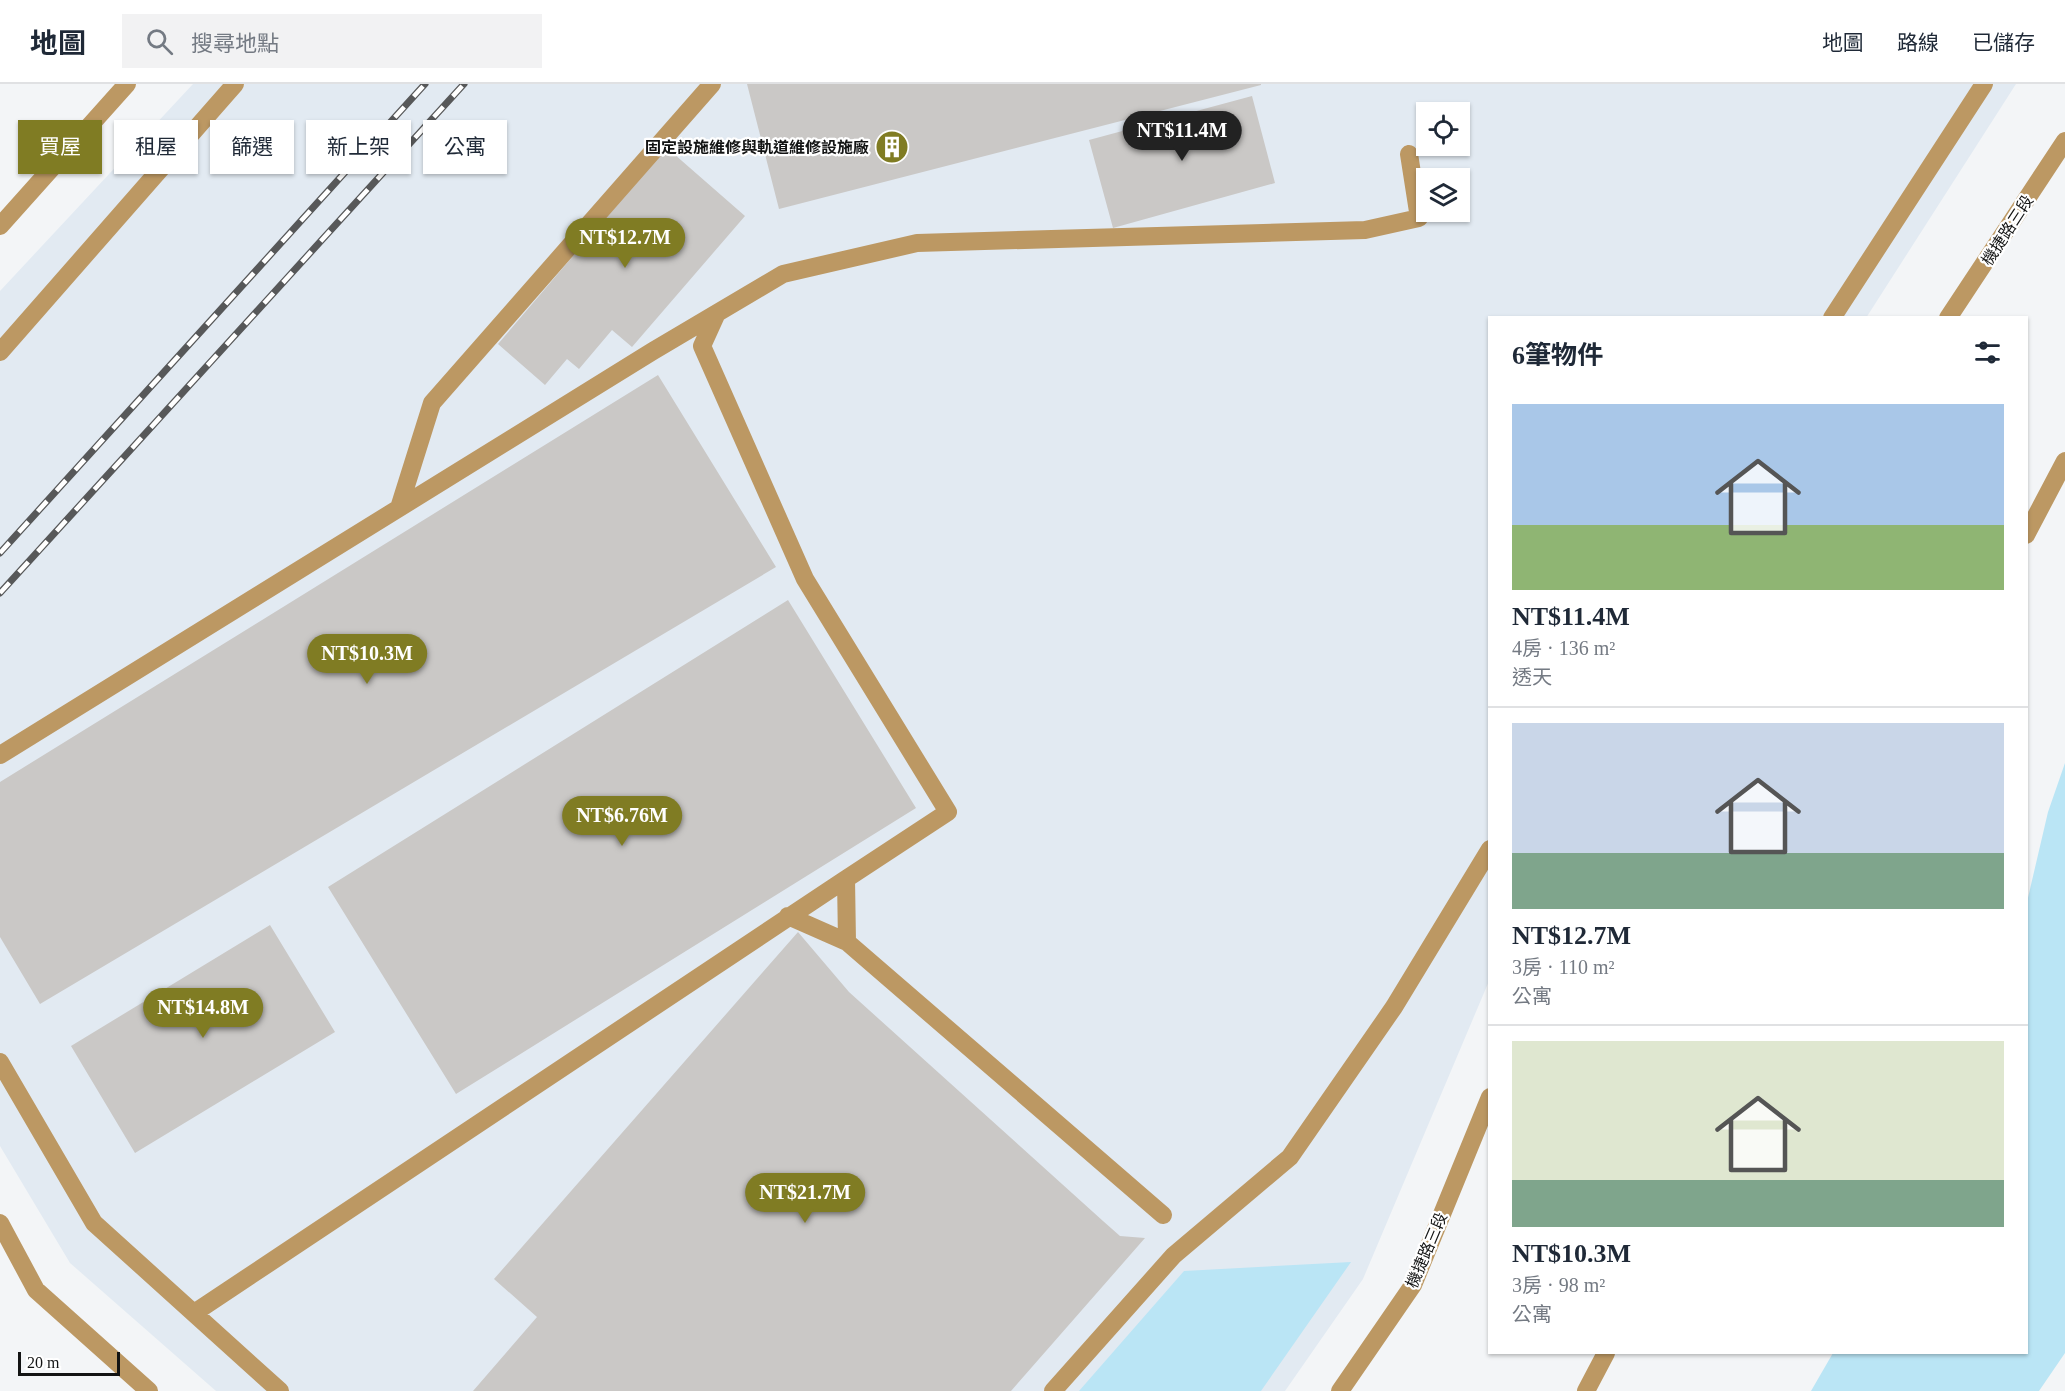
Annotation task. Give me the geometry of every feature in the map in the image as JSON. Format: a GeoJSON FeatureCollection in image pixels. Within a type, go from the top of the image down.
{"type":"FeatureCollection","features":[{"type":"Feature","properties":{"kind":"street"},"geometry":{"type":"LineString","coordinates":[[0,226],[127,84]]}},
{"type":"Feature","properties":{"kind":"street"},"geometry":{"type":"LineString","coordinates":[[0,352],[235,84]]}},
{"type":"Feature","properties":{"kind":"street"},"geometry":{"type":"LineString","coordinates":[[399,508],[432,403],[712,84]]}},
{"type":"Feature","properties":{"kind":"street"},"geometry":{"type":"LineString","coordinates":[[1833,316],[1984,84]]}},
{"type":"Feature","properties":{"kind":"street","name":"機捷路三段"},"geometry":{"type":"LineString","coordinates":[[1949,316],[2065,141]]}},
{"type":"Feature","properties":{"kind":"street"},"geometry":{"type":"LineString","coordinates":[[0,755],[783,274],[917,243],[1365,230],[1419,218],[1409,154]]}},
{"type":"Feature","properties":{"kind":"street"},"geometry":{"type":"LineString","coordinates":[[194,1313],[788,916],[948,812],[805,579],[702,346],[717,313]]}},
{"type":"Feature","properties":{"kind":"street"},"geometry":{"type":"LineString","coordinates":[[2028,531],[2065,461]]}},
{"type":"Feature","properties":{"kind":"street"},"geometry":{"type":"LineString","coordinates":[[1053,1391],[1174,1255],[1290,1157],[1394,1007],[1488,852]]}},
{"type":"Feature","properties":{"kind":"street"},"geometry":{"type":"LineString","coordinates":[[846,879],[847,942]]}},
{"type":"Feature","properties":{"kind":"street"},"geometry":{"type":"LineString","coordinates":[[788,916],[847,942],[1163,1215]]}},
{"type":"Feature","properties":{"kind":"street"},"geometry":{"type":"LineString","coordinates":[[0,1062],[94,1223],[280,1391]]}},
{"type":"Feature","properties":{"kind":"street","name":"機捷路三段"},"geometry":{"type":"LineString","coordinates":[[1340,1391],[1413,1285],[1488,1102]]}},
{"type":"Feature","properties":{"kind":"street"},"geometry":{"type":"LineString","coordinates":[[0,1223],[36,1290],[149,1391]]}},
{"type":"Feature","properties":{"kind":"street"},"geometry":{"type":"LineString","coordinates":[[1586,1391],[1605,1354]]}},
{"type":"Feature","properties":{"kind":"shaded area"},"geometry":{"type":"Polygon","coordinates":[[[193,84],[2016,84],[1867,316],[1488,316],[1488,983],[1363,1279],[1285,1391],[216,1391],[70,1263],[0,1146],[0,291],[114,169],[114,174],[198,174],[198,120],[159,120],[193,84]]]}},
{"type":"Feature","properties":{"kind":"water"},"geometry":{"type":"Polygon","coordinates":[[[2065,763],[2065,1353],[2039,1391],[1811,1391],[1832,1354],[2028,1354],[2028,898],[2048,812],[2065,763]]]}},
{"type":"Feature","properties":{"kind":"water"},"geometry":{"type":"Polygon","coordinates":[[[1351,1262],[1261,1391],[1079,1391],[1184,1271],[1351,1262]]]}},
{"type":"Feature","properties":{"kind":"building","name":"固定設施維修與軌道維修設施廠"},"geometry":{"type":"Polygon","coordinates":[[[747,84],[1261,84],[1261,85],[779,209],[747,84]]]}},
{"type":"Feature","properties":{"kind":"building"},"geometry":{"type":"Polygon","coordinates":[[[1252,96],[1275,183],[1113,228],[1089,140],[1252,96]]]}},
{"type":"Feature","properties":{"kind":"building"},"geometry":{"type":"Polygon","coordinates":[[[666,147],[745,216],[632,347],[612,330],[579,369],[567,359],[545,385],[498,344],[666,147]]]}},
{"type":"Feature","properties":{"kind":"building"},"geometry":{"type":"Polygon","coordinates":[[[658,375],[776,567],[40,1004],[0,937],[0,782],[658,375]]]}},
{"type":"Feature","properties":{"kind":"building"},"geometry":{"type":"Polygon","coordinates":[[[788,600],[916,808],[456,1094],[328,887],[788,600]]]}},
{"type":"Feature","properties":{"kind":"building"},"geometry":{"type":"Polygon","coordinates":[[[270,925],[335,1032],[135,1153],[71,1046],[270,925]]]}},
{"type":"Feature","properties":{"kind":"building"},"geometry":{"type":"Polygon","coordinates":[[[798,932],[849,992],[1120,1236],[1145,1238],[1011,1391],[473,1391],[537,1317],[494,1279],[798,932]]]}},
{"type":"Feature","properties":{"kind":"railway"},"geometry":{"type":"LineString","coordinates":[[0,553],[425,84]]}},
{"type":"Feature","properties":{"kind":"railway"},"geometry":{"type":"LineString","coordinates":[[0,593],[464,84]]}},
{"type":"Feature","properties":{"kind":"place","name":"固定設施維修與軌道維修設施廠"},"geometry":{"type":"Point","coordinates":[892,147]}}]}
